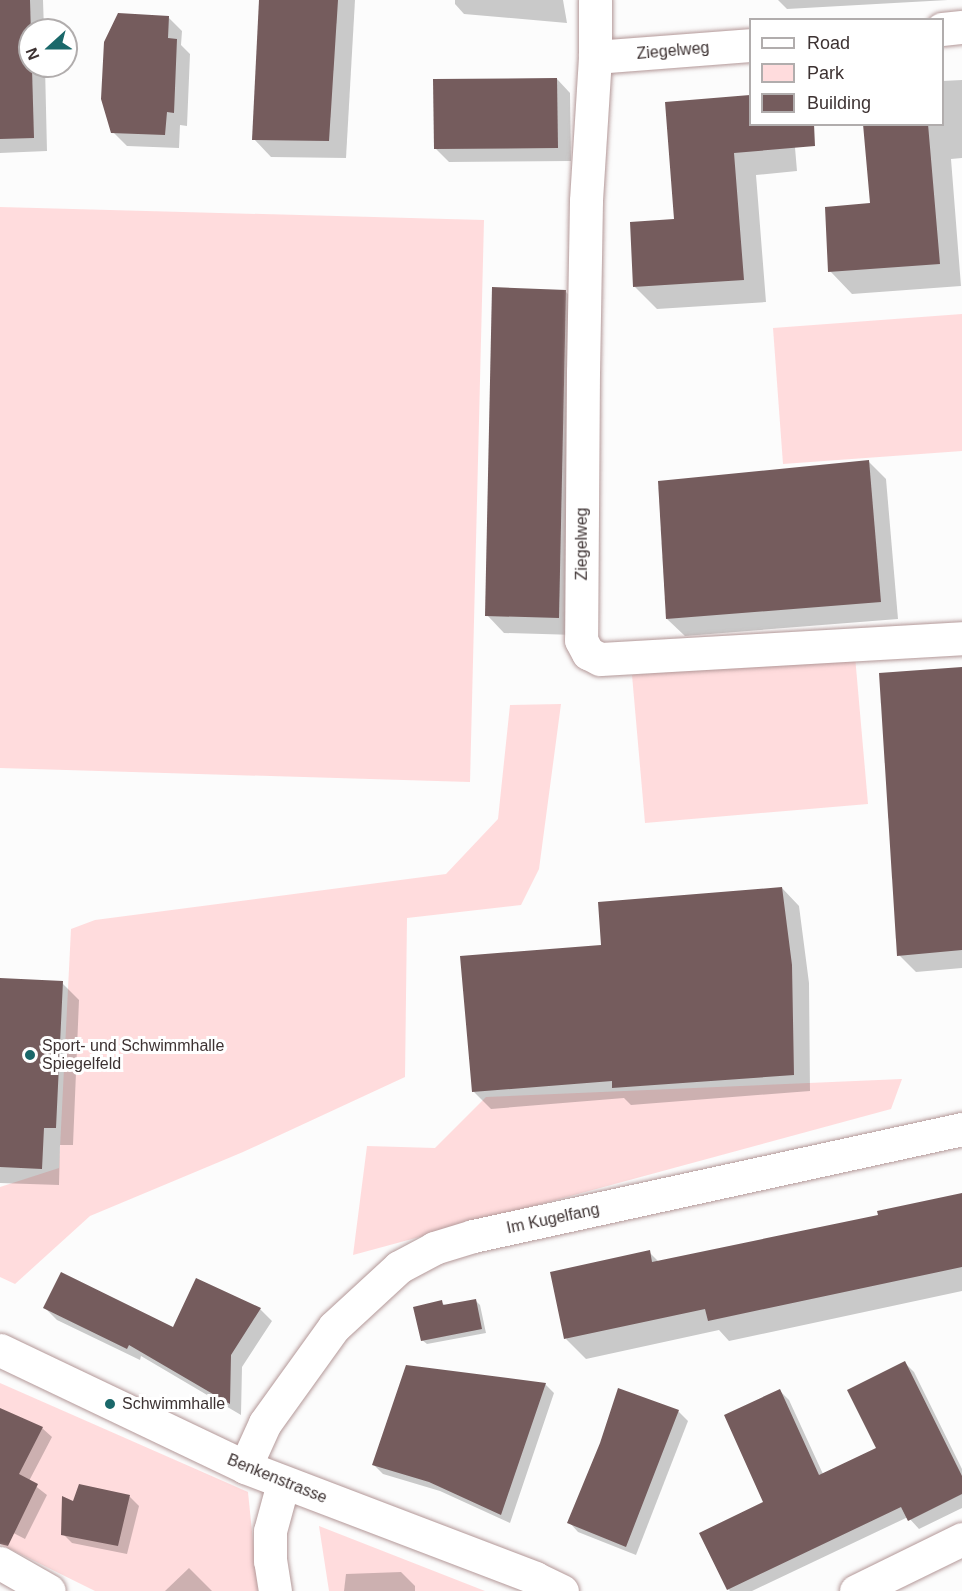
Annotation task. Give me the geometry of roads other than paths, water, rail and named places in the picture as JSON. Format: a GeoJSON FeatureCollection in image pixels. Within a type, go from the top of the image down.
{"type":"FeatureCollection","features":[{"type":"Feature","properties":{"kind":"street","name":"Ziegelweg"},"geometry":{"type":"LineString","coordinates":[[595,0],[595,57],[586,201],[583,372],[581,640],[588,653],[600,659],[962,638]]}},
{"type":"Feature","properties":{"kind":"street"},"geometry":{"type":"LineString","coordinates":[[944,29],[962,27]]}},
{"type":"Feature","properties":{"kind":"street","name":"Ziegelweg"},"geometry":{"type":"LineString","coordinates":[[595,57],[749,45]]}},
{"type":"Feature","properties":{"kind":"street","name":"Im Kugelfang"},"geometry":{"type":"LineString","coordinates":[[245,1467],[265,1423],[334,1327],[399,1267],[435,1248],[473,1236],[962,1130]]}},
{"type":"Feature","properties":{"kind":"street","name":"Benkenstrasse"},"geometry":{"type":"LineString","coordinates":[[0,1350],[245,1467],[535,1578],[562,1591]]}},
{"type":"Feature","properties":{"kind":"street"},"geometry":{"type":"LineString","coordinates":[[275,1591],[270,1561],[270,1531],[284,1483]]}},
{"type":"Feature","properties":{"kind":"street"},"geometry":{"type":"LineString","coordinates":[[856,1591],[962,1539]]}},
{"type":"Feature","properties":{"kind":"street"},"geometry":{"type":"LineString","coordinates":[[0,1563],[49,1591]]}},
{"type":"Feature","properties":{"kind":"place","name":"Sport- und Schwimmhalle Spiegelfeld"},"geometry":{"type":"Point","coordinates":[30,1055]}},
{"type":"Feature","properties":{"kind":"place","name":"Schwimmhalle"},"geometry":{"type":"Point","coordinates":[110,1404]}}]}
